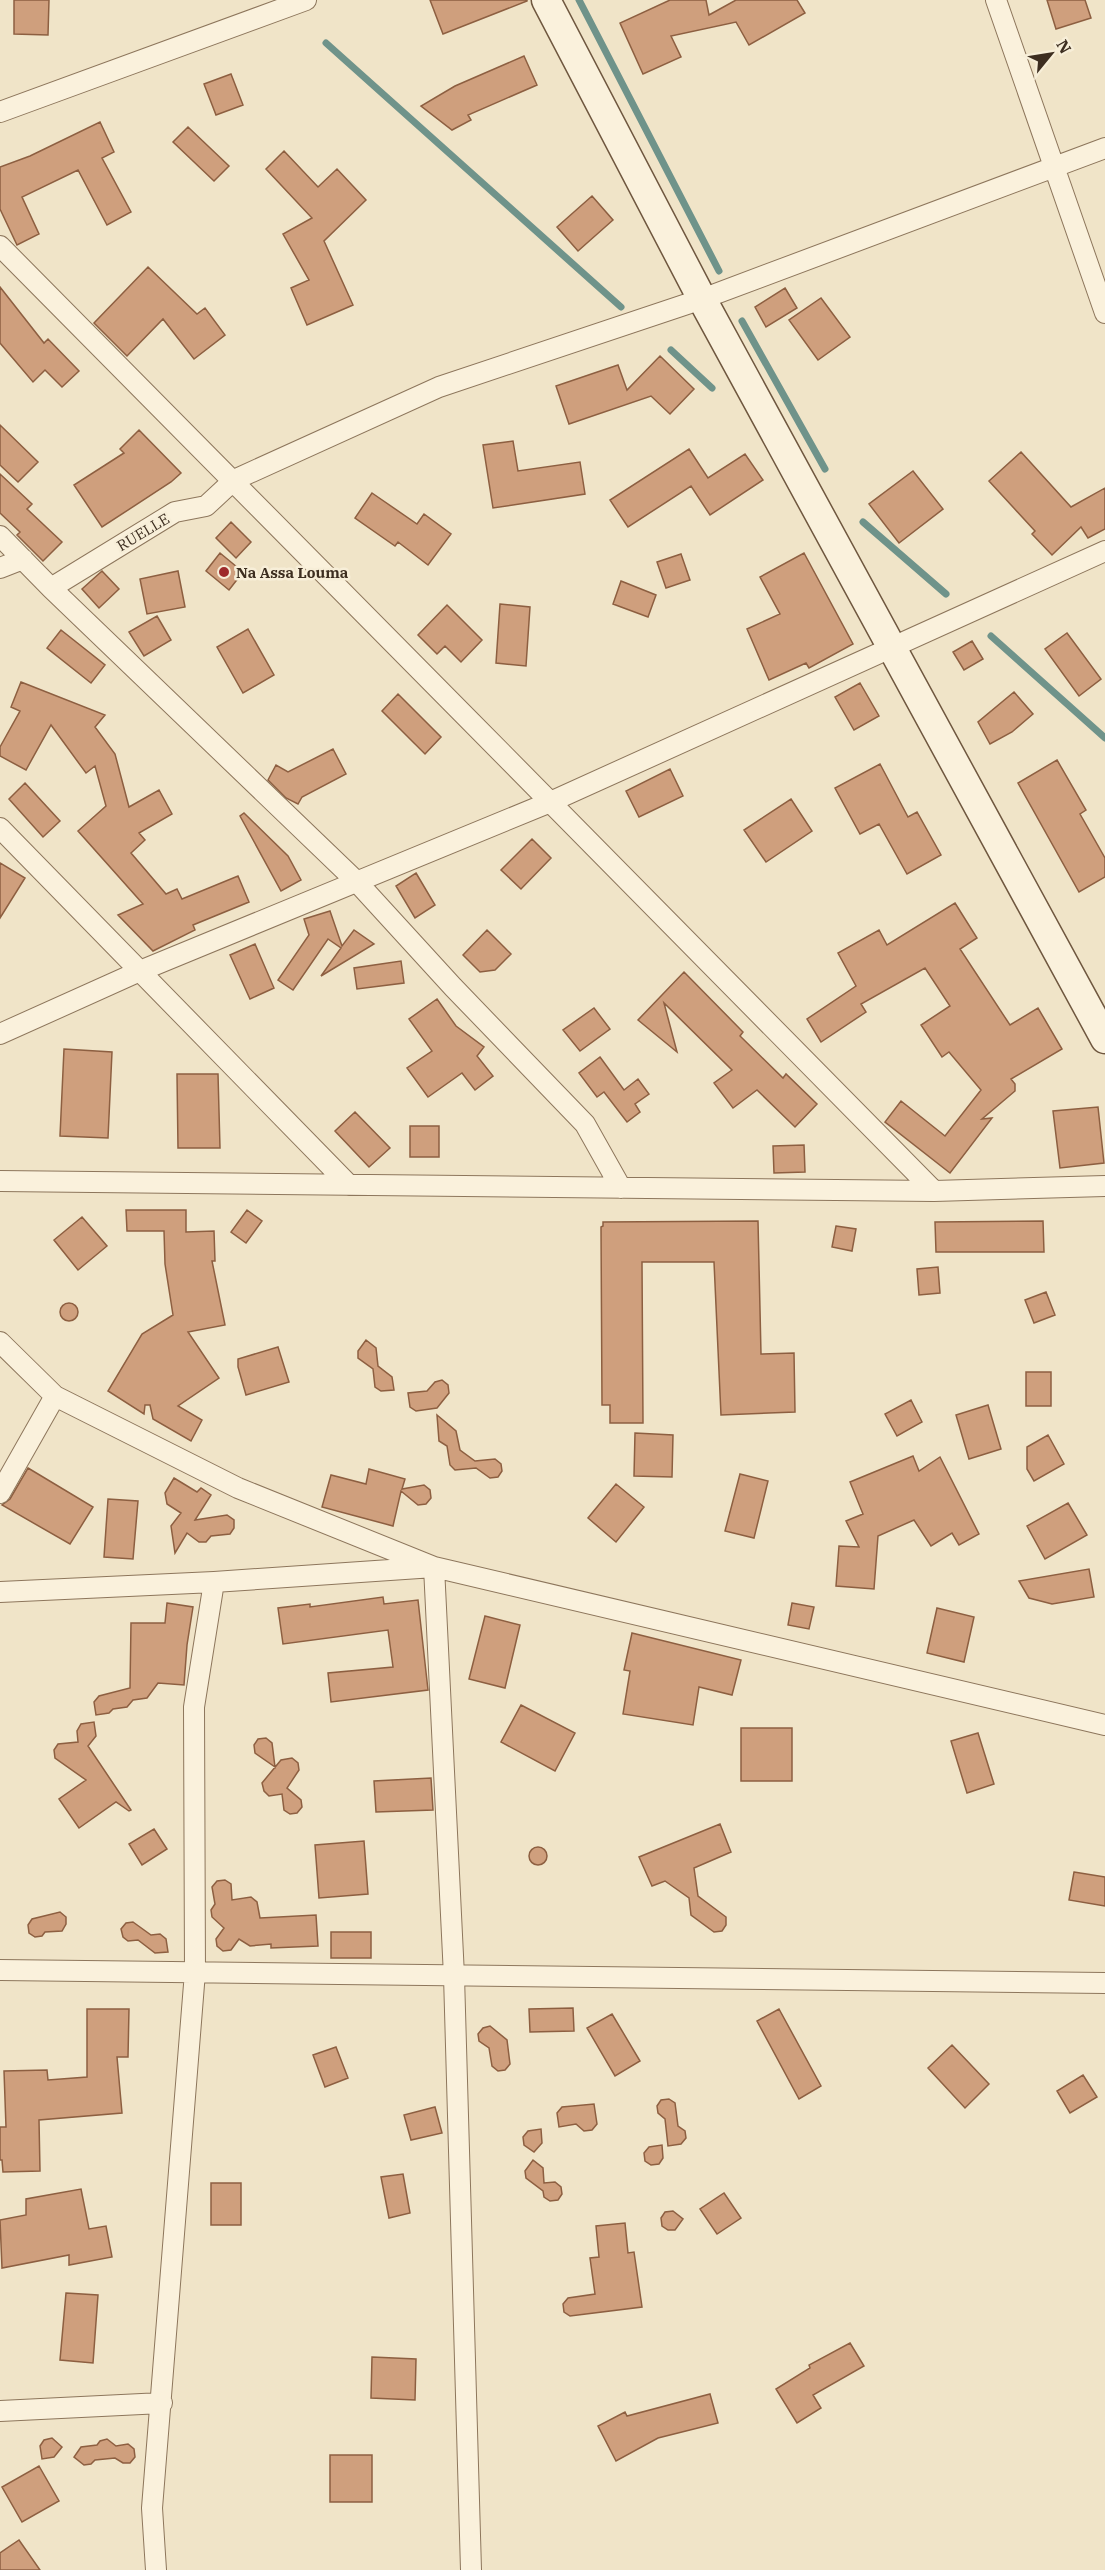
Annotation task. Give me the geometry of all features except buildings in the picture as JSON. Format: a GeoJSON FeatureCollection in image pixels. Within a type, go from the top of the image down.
{"type":"FeatureCollection","features":[{"type":"Feature","properties":{"kind":"street"},"geometry":{"type":"LineString","coordinates":[[0,112],[306,0]]}},
{"type":"Feature","properties":{"kind":"street"},"geometry":{"type":"LineString","coordinates":[[546,0],[702,299],[1105,1039]]}},
{"type":"Feature","properties":{"kind":"street"},"geometry":{"type":"LineString","coordinates":[[996,0],[1105,313]]}},
{"type":"Feature","properties":{"kind":"street","name":"RUELLE"},"geometry":{"type":"LineString","coordinates":[[51,588],[175,512],[206,506],[234,480],[439,387],[702,299],[1105,148]]}},
{"type":"Feature","properties":{"kind":"street"},"geometry":{"type":"LineString","coordinates":[[0,246],[234,480],[549,803],[934,1191]]}},
{"type":"Feature","properties":{"kind":"street"},"geometry":{"type":"LineString","coordinates":[[0,536],[51,588],[357,882],[453,987],[585,1124],[621,1188]]}},
{"type":"Feature","properties":{"kind":"street"},"geometry":{"type":"LineString","coordinates":[[0,1034],[140,971],[549,803],[1105,551]]}},
{"type":"Feature","properties":{"kind":"street"},"geometry":{"type":"LineString","coordinates":[[0,568],[23,559]]}},
{"type":"Feature","properties":{"kind":"street"},"geometry":{"type":"LineString","coordinates":[[0,828],[349,1185]]}},
{"type":"Feature","properties":{"kind":"street"},"geometry":{"type":"LineString","coordinates":[[2,1179],[934,1191],[1105,1186]]}},
{"type":"Feature","properties":{"kind":"street"},"geometry":{"type":"LineString","coordinates":[[0,1342],[55,1396],[238,1488],[434,1567],[1105,1725]]}},
{"type":"Feature","properties":{"kind":"street"},"geometry":{"type":"LineString","coordinates":[[0,1492],[55,1396]]}},
{"type":"Feature","properties":{"kind":"street"},"geometry":{"type":"LineString","coordinates":[[0,1592],[214,1582],[434,1567]]}},
{"type":"Feature","properties":{"kind":"street"},"geometry":{"type":"LineString","coordinates":[[434,1567],[454,1976],[471,2570]]}},
{"type":"Feature","properties":{"kind":"street"},"geometry":{"type":"LineString","coordinates":[[156,2570],[152,2508],[195,1972],[194,1707],[214,1582]]}},
{"type":"Feature","properties":{"kind":"street"},"geometry":{"type":"LineString","coordinates":[[0,1970],[1105,1983]]}},
{"type":"Feature","properties":{"kind":"street"},"geometry":{"type":"LineString","coordinates":[[0,2411],[162,2403]]}},
{"type":"Feature","properties":{"kind":"waterway"},"geometry":{"type":"LineString","coordinates":[[579,0],[719,271]]}},
{"type":"Feature","properties":{"kind":"waterway"},"geometry":{"type":"LineString","coordinates":[[326,43],[621,307]]}},
{"type":"Feature","properties":{"kind":"waterway"},"geometry":{"type":"LineString","coordinates":[[742,321],[825,469]]}},
{"type":"Feature","properties":{"kind":"waterway"},"geometry":{"type":"LineString","coordinates":[[671,350],[712,388]]}},
{"type":"Feature","properties":{"kind":"waterway"},"geometry":{"type":"LineString","coordinates":[[863,522],[946,594]]}},
{"type":"Feature","properties":{"kind":"waterway"},"geometry":{"type":"LineString","coordinates":[[991,636],[1105,738]]}},
{"type":"Feature","properties":{"kind":"place","name":"Na Assa Louma"},"geometry":{"type":"Point","coordinates":[224,572]}}]}
